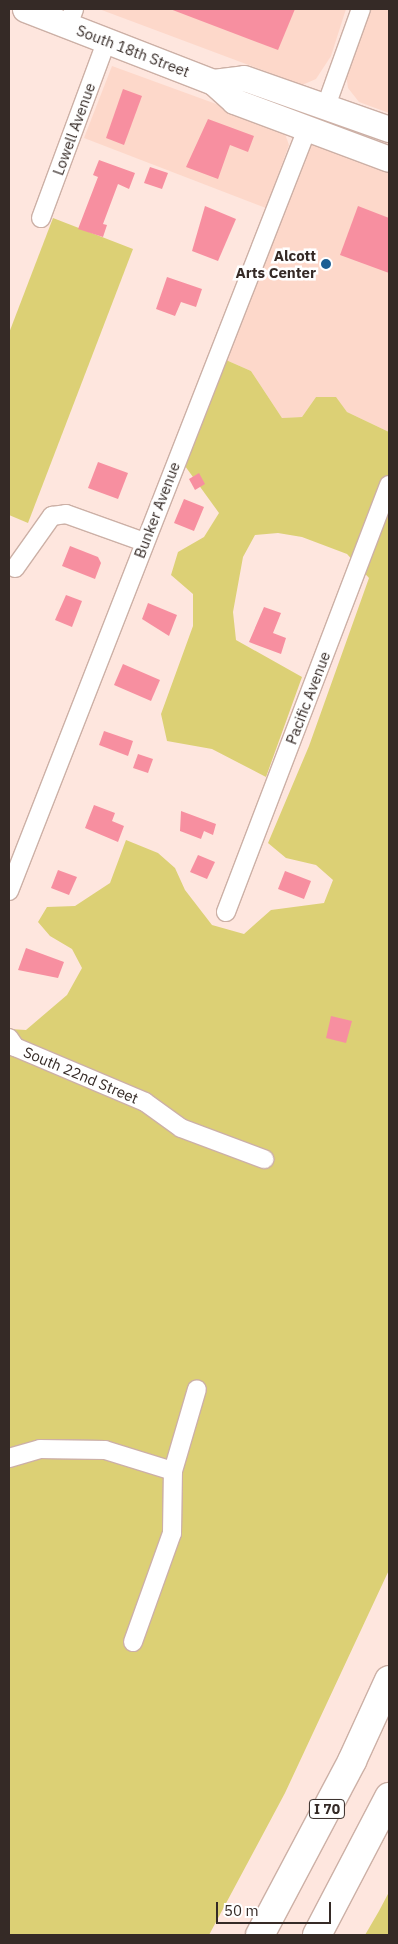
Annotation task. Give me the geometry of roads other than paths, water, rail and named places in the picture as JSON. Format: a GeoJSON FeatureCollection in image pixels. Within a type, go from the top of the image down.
{"type":"FeatureCollection","features":[{"type":"Feature","properties":{"kind":"highway","name":"I 70"},"geometry":{"type":"LineString","coordinates":[[260,1935],[352,1761],[389,1680]]}},
{"type":"Feature","properties":{"kind":"highway"},"geometry":{"type":"LineString","coordinates":[[317,1935],[389,1796]]}},
{"type":"Feature","properties":{"kind":"main road","name":"South 18th Street"},"geometry":{"type":"LineString","coordinates":[[25,9],[71,17],[107,40],[213,82],[234,101],[389,159]]}},
{"type":"Feature","properties":{"kind":"main road","name":"South 18th Street"},"geometry":{"type":"LineString","coordinates":[[213,82],[244,78],[389,129]]}},
{"type":"Feature","properties":{"kind":"street"},"geometry":{"type":"LineString","coordinates":[[326,106],[361,9]]}},
{"type":"Feature","properties":{"kind":"street","name":"Lowell Avenue"},"geometry":{"type":"LineString","coordinates":[[41,218],[107,40]]}},
{"type":"Feature","properties":{"kind":"street","name":"Bunker Avenue"},"geometry":{"type":"LineString","coordinates":[[9,891],[307,129]]}},
{"type":"Feature","properties":{"kind":"street","name":"Pacific Avenue"},"geometry":{"type":"LineString","coordinates":[[226,912],[389,485]]}},
{"type":"Feature","properties":{"kind":"street"},"geometry":{"type":"LineString","coordinates":[[14,568],[52,516],[66,514],[144,542]]}},
{"type":"Feature","properties":{"kind":"street","name":"South 22nd Street"},"geometry":{"type":"LineString","coordinates":[[9,1038],[15,1047],[145,1102],[181,1128],[264,1159]]}},
{"type":"Feature","properties":{"kind":"street"},"geometry":{"type":"LineString","coordinates":[[133,1642],[172,1533],[173,1470],[197,1389]]}},
{"type":"Feature","properties":{"kind":"street"},"geometry":{"type":"LineString","coordinates":[[9,1458],[40,1449],[105,1450],[173,1470]]}},
{"type":"Feature","properties":{"kind":"place","name":"Alcott Arts Center"},"geometry":{"type":"Point","coordinates":[326,264]}}]}
